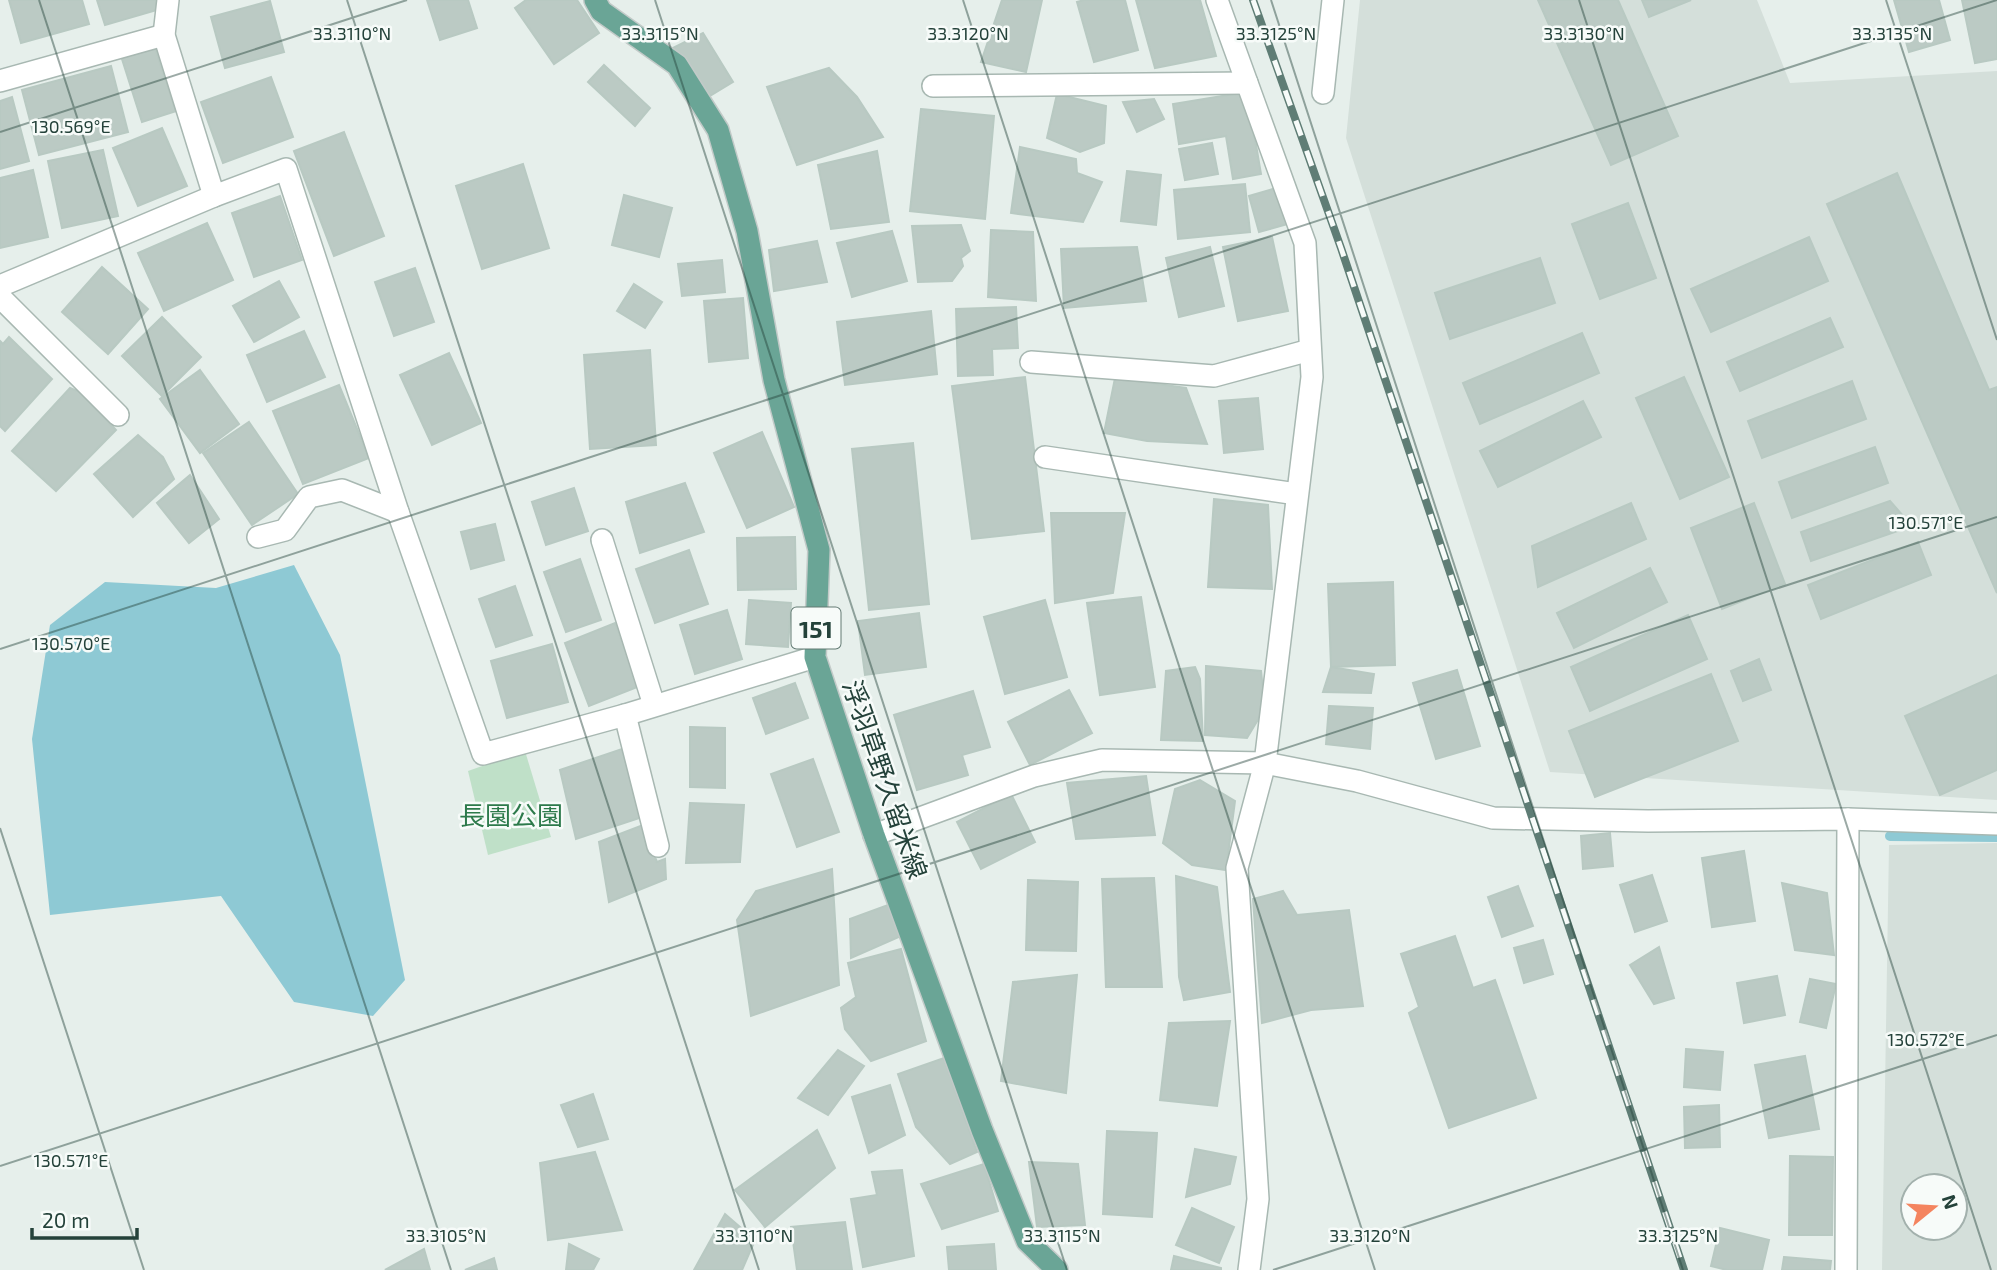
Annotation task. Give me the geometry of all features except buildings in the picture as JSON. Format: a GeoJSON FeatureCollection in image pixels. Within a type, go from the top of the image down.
{"type":"FeatureCollection","features":[{"type":"Feature","properties":{"kind":"main road","name":"浮羽草野久留米線"},"geometry":{"type":"LineString","coordinates":[[595,0],[601,11],[677,65],[718,130],[747,231],[774,380],[819,550],[815,657],[874,835],[982,1130],[1027,1241],[1057,1270]]}},
{"type":"Feature","properties":{"kind":"street"},"geometry":{"type":"LineString","coordinates":[[168,0],[164,36],[214,197]]}},
{"type":"Feature","properties":{"kind":"street"},"geometry":{"type":"LineString","coordinates":[[1217,0],[1305,243],[1312,377],[1265,763],[1237,868],[1258,1199],[1250,1270]]}},
{"type":"Feature","properties":{"kind":"street"},"geometry":{"type":"LineString","coordinates":[[1323,93],[1333,0]]}},
{"type":"Feature","properties":{"kind":"street"},"geometry":{"type":"LineString","coordinates":[[0,81],[164,36]]}},
{"type":"Feature","properties":{"kind":"street"},"geometry":{"type":"LineString","coordinates":[[933,86],[1247,83]]}},
{"type":"Feature","properties":{"kind":"street"},"geometry":{"type":"LineString","coordinates":[[0,286],[286,170],[398,512],[483,754],[625,715],[815,657]]}},
{"type":"Feature","properties":{"kind":"street"},"geometry":{"type":"LineString","coordinates":[[0,297],[118,415]]}},
{"type":"Feature","properties":{"kind":"street"},"geometry":{"type":"LineString","coordinates":[[1031,362],[1213,376],[1310,350]]}},
{"type":"Feature","properties":{"kind":"street"},"geometry":{"type":"LineString","coordinates":[[1045,457],[1297,494]]}},
{"type":"Feature","properties":{"kind":"street"},"geometry":{"type":"LineString","coordinates":[[258,537],[285,530],[309,497],[342,489],[398,512]]}},
{"type":"Feature","properties":{"kind":"street"},"geometry":{"type":"LineString","coordinates":[[601,540],[654,705]]}},
{"type":"Feature","properties":{"kind":"street"},"geometry":{"type":"LineString","coordinates":[[625,715],[658,846]]}},
{"type":"Feature","properties":{"kind":"street"},"geometry":{"type":"LineString","coordinates":[[874,835],[1034,776],[1102,760],[1265,763],[1357,781],[1493,818],[1648,821],[1848,819],[1997,824]]}},
{"type":"Feature","properties":{"kind":"street"},"geometry":{"type":"LineString","coordinates":[[1846,1270],[1848,819]]}},
{"type":"Feature","properties":{"kind":"shaded area"},"geometry":{"type":"Polygon","coordinates":[[[1360,0],[1757,0],[1790,83],[1997,71],[1997,800],[1550,772],[1346,138],[1360,0]]]}},
{"type":"Feature","properties":{"kind":"shaded area"},"geometry":{"type":"Polygon","coordinates":[[[1997,843],[1997,1270],[1882,1270],[1889,845],[1997,843]]]}},
{"type":"Feature","properties":{"kind":"green space","name":"長園公園"},"geometry":{"type":"Polygon","coordinates":[[[525,751],[551,837],[488,855],[468,771],[525,751]]]}},
{"type":"Feature","properties":{"kind":"water"},"geometry":{"type":"Polygon","coordinates":[[[294,565],[340,655],[405,980],[373,1016],[294,1002],[221,896],[50,915],[32,739],[50,625],[105,582],[216,588],[294,565]]]}},
{"type":"Feature","properties":{"kind":"waterway"},"geometry":{"type":"LineString","coordinates":[[1890,836],[1997,837]]}},
{"type":"Feature","properties":{"kind":"railway"},"geometry":{"type":"LineString","coordinates":[[1253,0],[1341,248],[1684,1270]]}}]}
